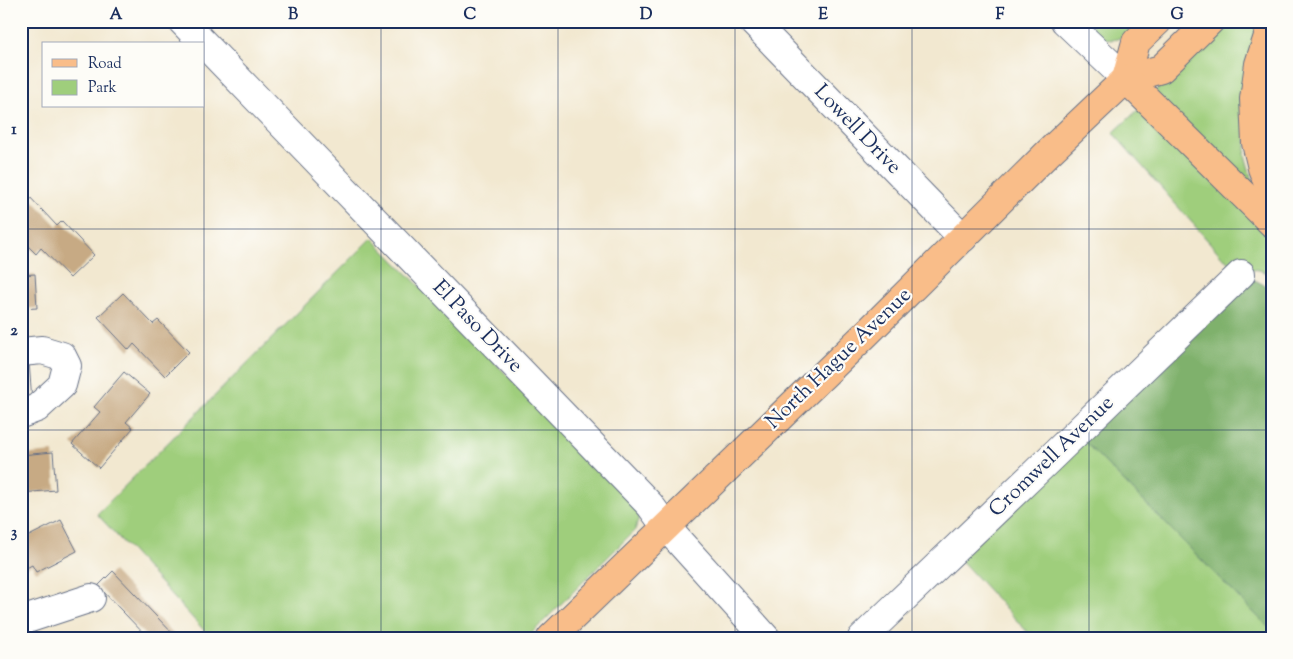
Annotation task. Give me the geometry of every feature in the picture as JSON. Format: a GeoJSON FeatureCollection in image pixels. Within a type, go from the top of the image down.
{"type":"FeatureCollection","features":[{"type":"Feature","properties":{"kind":"main road"},"geometry":{"type":"LineString","coordinates":[[1158,21],[1136,42],[1126,79],[1272,223]]}},
{"type":"Feature","properties":{"kind":"main road","name":"North Hague Avenue"},"geometry":{"type":"LineString","coordinates":[[551,638],[867,333],[1049,152],[1126,79],[1161,69],[1210,21]]}},
{"type":"Feature","properties":{"kind":"main road"},"geometry":{"type":"LineString","coordinates":[[1272,24],[1259,64],[1254,99],[1256,142],[1262,168],[1272,194]]}},
{"type":"Feature","properties":{"kind":"street","name":"El Paso Drive"},"geometry":{"type":"LineString","coordinates":[[182,21],[202,42]]}},
{"type":"Feature","properties":{"kind":"street","name":"Lowell Drive"},"geometry":{"type":"LineString","coordinates":[[752,21],[963,238]]}},
{"type":"Feature","properties":{"kind":"street"},"geometry":{"type":"LineString","coordinates":[[1065,21],[1126,79]]}},
{"type":"Feature","properties":{"kind":"street","name":"El Paso Drive"},"geometry":{"type":"LineString","coordinates":[[205,45],[650,505],[666,527],[766,638]]}},
{"type":"Feature","properties":{"kind":"street","name":"Cromwell Avenue"},"geometry":{"type":"LineString","coordinates":[[862,638],[1241,274]]}},
{"type":"Feature","properties":{"kind":"street"},"geometry":{"type":"LineString","coordinates":[[21,352],[42,350],[62,356],[67,366],[62,385],[37,408],[21,414]]}},
{"type":"Feature","properties":{"kind":"street"},"geometry":{"type":"LineString","coordinates":[[21,621],[91,598]]}},
{"type":"Feature","properties":{"kind":"green space"},"geometry":{"type":"Polygon","coordinates":[[[1091,21],[1142,21],[1128,34],[1110,40],[1095,32],[1091,21]]]}},
{"type":"Feature","properties":{"kind":"green space"},"geometry":{"type":"Polygon","coordinates":[[[1228,21],[1261,21],[1245,155],[1253,184],[1247,190],[1153,93],[1228,21]]]}},
{"type":"Feature","properties":{"kind":"green space"},"geometry":{"type":"Polygon","coordinates":[[[1272,60],[1272,159],[1265,112],[1272,60]]]}},
{"type":"Feature","properties":{"kind":"green space"},"geometry":{"type":"Polygon","coordinates":[[[1140,108],[1149,112],[1272,240],[1272,278],[1259,270],[1238,268],[1224,259],[1113,133],[1140,108]]]}},
{"type":"Feature","properties":{"kind":"green space"},"geometry":{"type":"Polygon","coordinates":[[[372,238],[634,504],[639,517],[635,530],[527,638],[211,638],[97,514],[372,238]]]}},
{"type":"Feature","properties":{"kind":"green space"},"geometry":{"type":"Polygon","coordinates":[[[1255,280],[1272,291],[1272,631],[1084,441],[1242,284],[1255,280]]]}},
{"type":"Feature","properties":{"kind":"green space"},"geometry":{"type":"Polygon","coordinates":[[[1084,441],[1272,631],[1272,638],[1033,638],[955,554],[1084,441]]]}},
{"type":"Feature","properties":{"kind":"building"},"geometry":{"type":"Polygon","coordinates":[[[28,195],[57,226],[62,221],[94,255],[70,278],[41,248],[36,254],[21,239],[21,201],[28,195]]]}},
{"type":"Feature","properties":{"kind":"building"},"geometry":{"type":"Polygon","coordinates":[[[35,274],[37,308],[21,309],[21,275],[35,274]]]}},
{"type":"Feature","properties":{"kind":"building"},"geometry":{"type":"Polygon","coordinates":[[[123,293],[153,324],[158,320],[189,352],[165,376],[134,344],[129,350],[98,317],[123,293]]]}},
{"type":"Feature","properties":{"kind":"building"},"geometry":{"type":"Polygon","coordinates":[[[21,362],[29,362],[32,401],[21,402],[21,362]]]}},
{"type":"Feature","properties":{"kind":"building"},"geometry":{"type":"Polygon","coordinates":[[[124,372],[150,394],[126,422],[133,428],[99,468],[72,444],[100,412],[94,407],[124,372]]]}},
{"type":"Feature","properties":{"kind":"building"},"geometry":{"type":"Polygon","coordinates":[[[53,452],[56,490],[21,493],[21,455],[53,452]]]}},
{"type":"Feature","properties":{"kind":"building"},"geometry":{"type":"Polygon","coordinates":[[[61,520],[77,551],[36,572],[32,565],[21,571],[21,536],[23,539],[61,520]]]}},
{"type":"Feature","properties":{"kind":"building"},"geometry":{"type":"Polygon","coordinates":[[[113,571],[177,638],[148,638],[98,586],[113,571]]]}}]}
